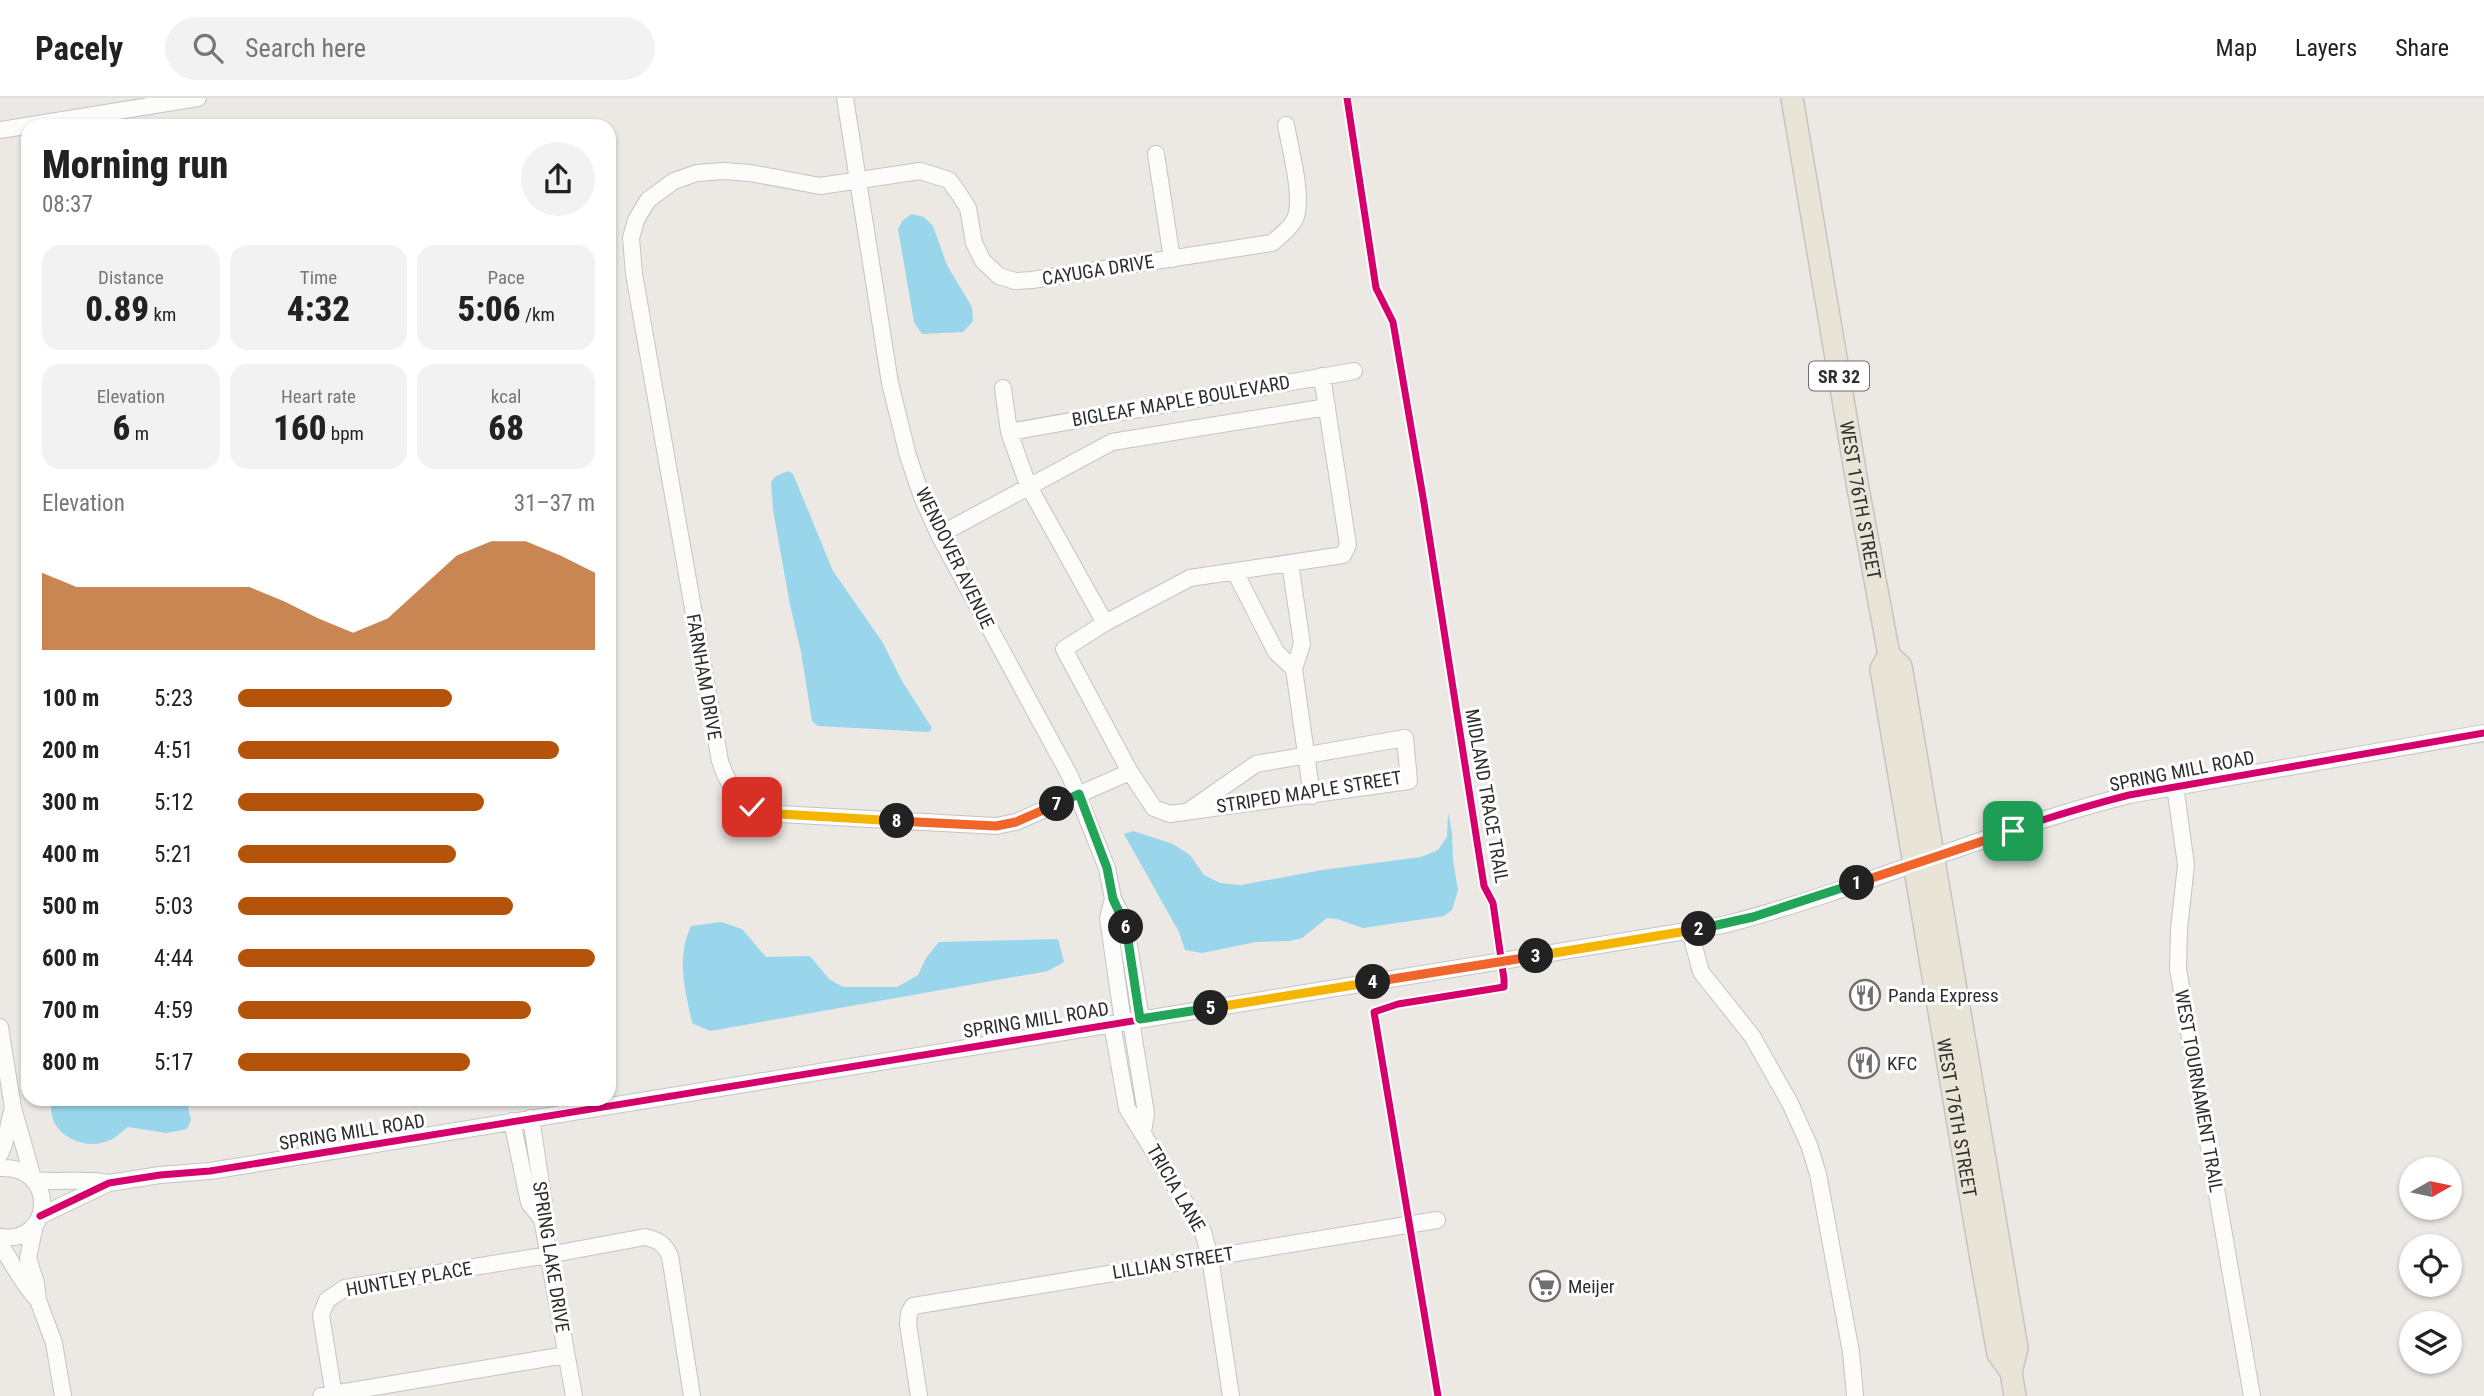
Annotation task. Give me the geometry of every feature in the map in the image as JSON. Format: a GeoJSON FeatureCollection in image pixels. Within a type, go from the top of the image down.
{"type":"FeatureCollection","features":[{"type":"Feature","properties":{"kind":"main road","name":"WEST 176TH STREET"},"geometry":{"type":"LineString","coordinates":[[1792,98],[1889,654],[1901,666],[1924,860],[2017,1348],[2011,1372],[2015,1396]]}},
{"type":"Feature","properties":{"kind":"street"},"geometry":{"type":"LineString","coordinates":[[68,119],[198,98]]}},
{"type":"Feature","properties":{"kind":"street","name":"WENDOVER AVENUE"},"geometry":{"type":"LineString","coordinates":[[846,98],[890,383],[908,456],[939,535],[1079,794],[1107,868],[1113,899],[1108,918],[1127,1022]]}},
{"type":"Feature","properties":{"kind":"street","name":"CAYUGA DRIVE"},"geometry":{"type":"LineString","coordinates":[[642,208],[661,188],[697,173],[750,173],[820,186],[920,171],[949,180],[968,208],[974,243],[982,261],[999,276],[1015,281],[1032,280],[1272,243],[1287,230],[1296,217],[1298,195],[1286,125]]}},
{"type":"Feature","properties":{"kind":"street"},"geometry":{"type":"LineString","coordinates":[[0,130],[21,127]]}},
{"type":"Feature","properties":{"kind":"street"},"geometry":{"type":"LineString","coordinates":[[1156,154],[1172,259]]}},
{"type":"Feature","properties":{"kind":"street","name":"FARNHAM DRIVE"},"geometry":{"type":"LineString","coordinates":[[642,208],[631,238],[634,274],[714,734],[722,768],[731,786],[752,807],[765,812],[996,826],[1016,822],[1079,794]]}},
{"type":"Feature","properties":{"kind":"street","name":"BIGLEAF MAPLE BOULEVARD"},"geometry":{"type":"LineString","coordinates":[[1009,432],[1354,371]]}},
{"type":"Feature","properties":{"kind":"street"},"geometry":{"type":"LineString","coordinates":[[1079,794],[1130,772],[1064,649],[1105,623],[1189,578],[1343,555],[1348,545],[1322,376]]}},
{"type":"Feature","properties":{"kind":"street"},"geometry":{"type":"LineString","coordinates":[[1003,388],[1009,432],[1028,485],[1105,623]]}},
{"type":"Feature","properties":{"kind":"street","name":"BIGLEAF MAPLE BOULEVARD"},"geometry":{"type":"LineString","coordinates":[[939,535],[1112,442],[1327,407]]}},
{"type":"Feature","properties":{"kind":"street"},"geometry":{"type":"LineString","coordinates":[[1290,563],[1302,644],[1294,669],[1312,796]]}},
{"type":"Feature","properties":{"kind":"street"},"geometry":{"type":"LineString","coordinates":[[1235,572],[1276,652],[1294,669]]}},
{"type":"Feature","properties":{"kind":"street","name":"SPRING MILL ROAD"},"geometry":{"type":"LineString","coordinates":[[616,1104],[1690,931],[1753,917],[2101,803],[2175,786],[2484,733]]}},
{"type":"Feature","properties":{"kind":"street","name":"STRIPED MAPLE STREET"},"geometry":{"type":"LineString","coordinates":[[1130,772],[1154,808],[1170,814],[1409,781],[1405,738],[1256,764],[1190,810]]}},
{"type":"Feature","properties":{"kind":"street","name":"WEST TOURNAMENT TRAIL"},"geometry":{"type":"LineString","coordinates":[[2175,786],[2186,864],[2178,969],[2252,1396]]}},
{"type":"Feature","properties":{"kind":"street"},"geometry":{"type":"LineString","coordinates":[[1690,931],[1701,972],[1752,1036],[1790,1103],[1809,1146],[1818,1174],[1848,1338],[1855,1396]]}},
{"type":"Feature","properties":{"kind":"street","name":"TRICIA LANE"},"geometry":{"type":"LineString","coordinates":[[1127,1022],[1146,1113],[1143,1132],[1203,1232],[1210,1257],[1231,1396]]}},
{"type":"Feature","properties":{"kind":"street"},"geometry":{"type":"LineString","coordinates":[[0,1027],[13,1108],[34,1179],[43,1199],[28,1258],[38,1300],[54,1343],[63,1396]]}},
{"type":"Feature","properties":{"kind":"street","name":"SPRING MILL ROAD"},"geometry":{"type":"LineString","coordinates":[[0,1168],[12,1168],[23,1171],[34,1179],[55,1182],[91,1180],[109,1183],[210,1171],[606,1106]]}},
{"type":"Feature","properties":{"kind":"street"},"geometry":{"type":"LineString","coordinates":[[0,1154],[13,1108]]}},
{"type":"Feature","properties":{"kind":"street","name":"SPRING LAKE DRIVE"},"geometry":{"type":"LineString","coordinates":[[531,1118],[544,1203],[542,1219],[574,1396]]}},
{"type":"Feature","properties":{"kind":"street"},"geometry":{"type":"LineString","coordinates":[[512,1121],[528,1203],[542,1219]]}},
{"type":"Feature","properties":{"kind":"street","name":"SPRING MILL ROAD"},"geometry":{"type":"LineString","coordinates":[[0,1237],[20,1236],[37,1221],[109,1183]]}},
{"type":"Feature","properties":{"kind":"street","name":"LILLIAN STREET"},"geometry":{"type":"LineString","coordinates":[[919,1396],[908,1324],[911,1309],[923,1303],[1437,1220]]}},
{"type":"Feature","properties":{"kind":"street","name":"HUNTLEY PLACE"},"geometry":{"type":"LineString","coordinates":[[329,1395],[321,1315],[327,1300],[345,1288],[645,1237],[658,1240],[666,1247],[670,1256],[692,1396]]}},
{"type":"Feature","properties":{"kind":"street"},"geometry":{"type":"LineString","coordinates":[[0,1245],[28,1290],[38,1300]]}},
{"type":"Feature","properties":{"kind":"street"},"geometry":{"type":"LineString","coordinates":[[329,1395],[566,1355]]}},
{"type":"Feature","properties":{"kind":"water"},"geometry":{"type":"Polygon","coordinates":[[[912,214],[924,217],[933,226],[947,265],[972,307],[973,321],[963,332],[922,334],[914,322],[898,229],[903,220],[912,214]]]}},
{"type":"Feature","properties":{"kind":"water"},"geometry":{"type":"Polygon","coordinates":[[[788,471],[793,474],[833,571],[883,643],[902,681],[932,728],[929,732],[818,726],[812,721],[773,510],[771,482],[776,476],[788,471]]]}},
{"type":"Feature","properties":{"kind":"water"},"geometry":{"type":"Polygon","coordinates":[[[1448,812],[1458,890],[1452,910],[1444,916],[1363,928],[1327,918],[1302,938],[1256,942],[1202,953],[1185,950],[1179,932],[1124,834],[1133,831],[1173,844],[1190,855],[1204,875],[1220,883],[1241,885],[1322,870],[1421,857],[1438,850],[1447,837],[1448,812]]]}},
{"type":"Feature","properties":{"kind":"water"},"geometry":{"type":"Polygon","coordinates":[[[721,922],[742,929],[766,957],[810,956],[829,979],[843,987],[897,987],[918,975],[926,958],[939,942],[1058,939],[1064,962],[1048,971],[710,1031],[692,1023],[683,974],[684,951],[691,926],[721,922]]]}},
{"type":"Feature","properties":{"kind":"water"},"geometry":{"type":"Polygon","coordinates":[[[51,1106],[188,1106],[191,1120],[187,1129],[166,1133],[128,1127],[110,1140],[88,1144],[68,1137],[59,1130],[51,1106]]]}},
{"type":"Feature","properties":{"kind":"cycle path","name":"MIDLAND TRACE TRAIL"},"geometry":{"type":"LineString","coordinates":[[1347,98],[1376,288],[1393,322],[1484,886],[1493,903],[1504,979],[1504,987],[1398,1004],[1374,1012],[1438,1396]]}},
{"type":"Feature","properties":{"kind":"cycle path"},"geometry":{"type":"LineString","coordinates":[[616,1105],[1723,925],[1825,895],[2027,825],[2129,795],[2484,733]]}},
{"type":"Feature","properties":{"kind":"cycle path"},"geometry":{"type":"LineString","coordinates":[[40,1216],[109,1183],[210,1171],[610,1106]]}},
{"type":"Feature","properties":{"kind":"place","name":"Panda Express"},"geometry":{"type":"Point","coordinates":[1865,995]}},
{"type":"Feature","properties":{"kind":"place","name":"KFC"},"geometry":{"type":"Point","coordinates":[1864,1063]}},
{"type":"Feature","properties":{"kind":"place","name":"Meijer"},"geometry":{"type":"Point","coordinates":[1545,1286]}},
{"type":"Feature","properties":{"kind":"route"},"geometry":{"type":"LineString","coordinates":[[752,807],[780,814],[996,826],[1016,822],[1079,794],[1107,868],[1113,899],[1125,921],[1140,1019],[1723,925],[2013,831]]}}]}
